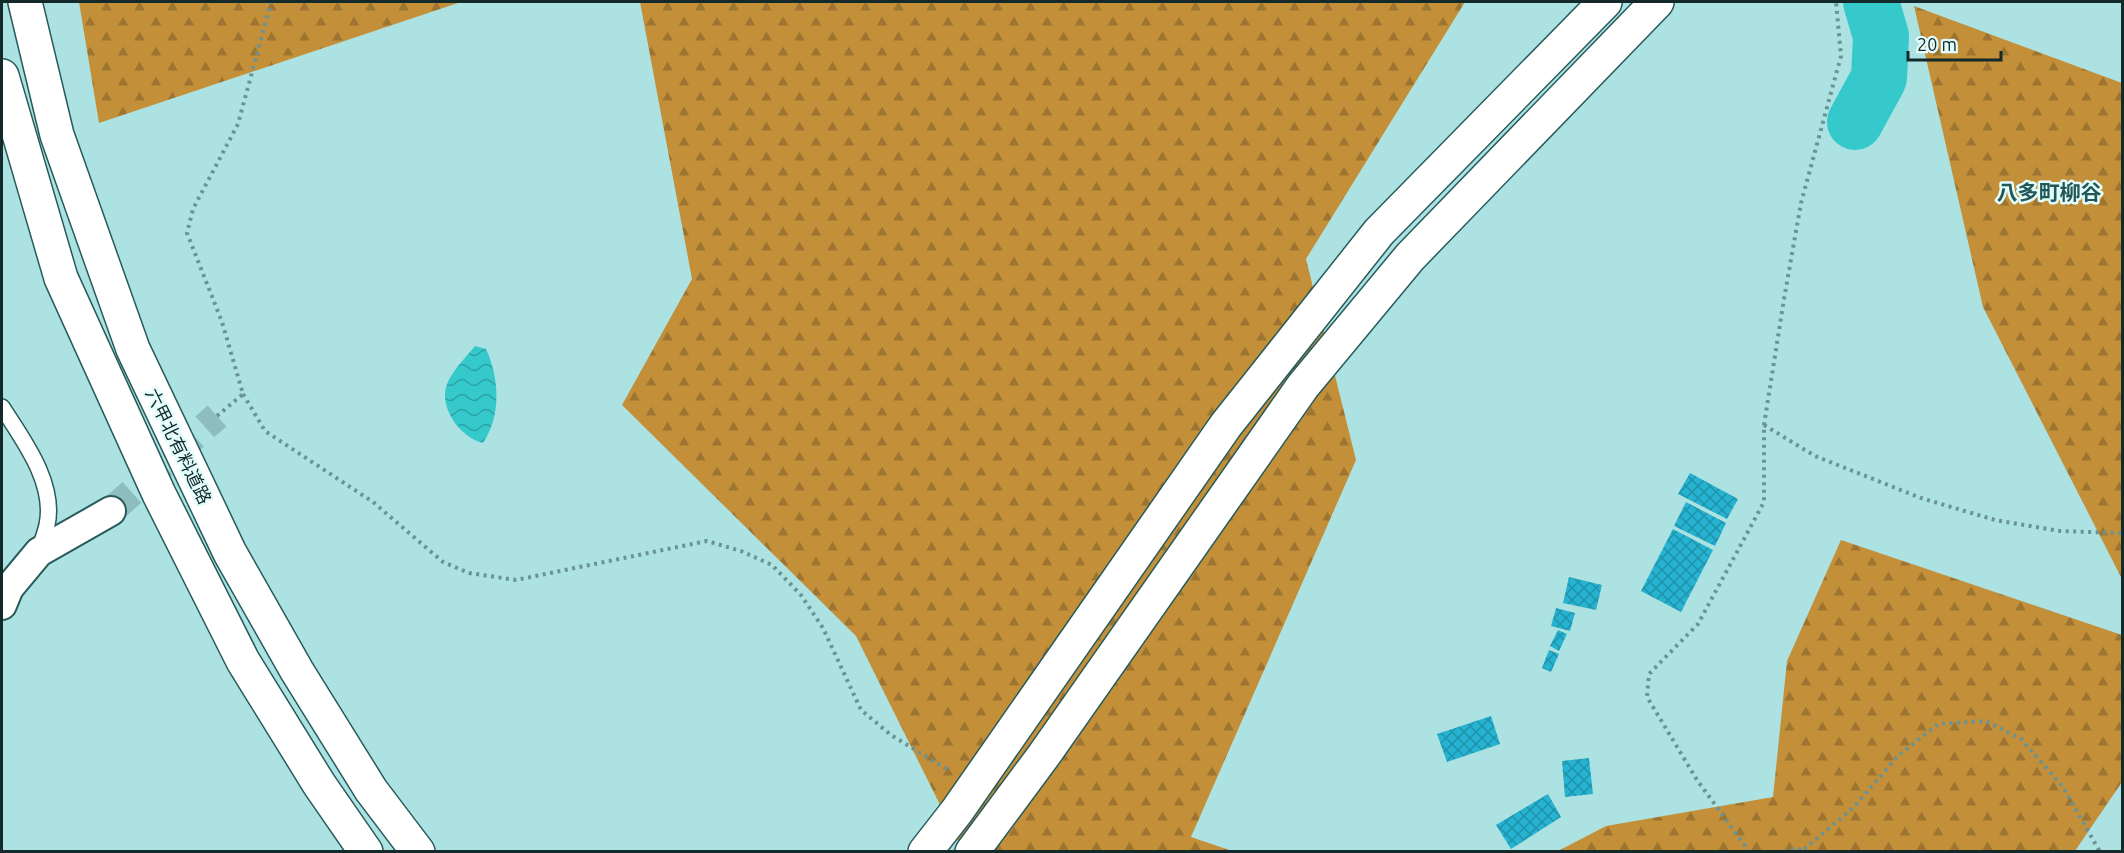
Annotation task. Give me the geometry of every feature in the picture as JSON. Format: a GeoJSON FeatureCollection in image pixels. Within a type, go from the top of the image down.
{"type":"FeatureCollection","features":[{"type":"Feature","properties":{"kind":"street","name":"六甲北有料道路"},"geometry":{"type":"LineString","coordinates":[[25,2],[57,135],[133,349],[230,553],[291,661],[370,790],[418,852]]}},
{"type":"Feature","properties":{"kind":"street"},"geometry":{"type":"LineString","coordinates":[[925,852],[974,786],[1226,425],[1379,232],[1605,2]]}},
{"type":"Feature","properties":{"kind":"street"},"geometry":{"type":"LineString","coordinates":[[972,852],[1051,746],[1303,386],[1410,256],[1657,2]]}},
{"type":"Feature","properties":{"kind":"street","name":"六甲北有料道路"},"geometry":{"type":"LineString","coordinates":[[2,76],[61,278],[159,494],[243,661],[319,784],[366,852]]}},
{"type":"Feature","properties":{"kind":"street"},"geometry":{"type":"LineString","coordinates":[[2,605],[9,588],[39,552],[111,511]]}},
{"type":"Feature","properties":{"kind":"lane"},"geometry":{"type":"LineString","coordinates":[[2,406],[26,445],[46,488],[48,524],[39,552]]}},
{"type":"Feature","properties":{"kind":"path"},"geometry":{"type":"LineString","coordinates":[[271,2],[238,124],[194,209],[187,233],[222,321],[243,394],[265,432],[373,502],[443,562],[469,573],[516,580],[707,541],[741,551],[772,566],[801,595],[823,628],[861,710],[891,735],[974,786]]}},
{"type":"Feature","properties":{"kind":"path"},"geometry":{"type":"LineString","coordinates":[[1758,852],[1749,851],[1697,780],[1647,697],[1649,674],[1698,624],[1764,502],[1764,425],[1801,203],[1841,56],[1836,2]]}},
{"type":"Feature","properties":{"kind":"path"},"geometry":{"type":"LineString","coordinates":[[217,416],[243,394]]}},
{"type":"Feature","properties":{"kind":"path"},"geometry":{"type":"LineString","coordinates":[[1764,425],[1815,456],[1921,498],[1985,517],[2060,531],[2122,533]]}},
{"type":"Feature","properties":{"kind":"path"},"geometry":{"type":"LineString","coordinates":[[1784,852],[1797,848],[1802,851],[1854,807],[1897,758],[1938,724],[1986,721],[2021,739],[2063,787],[2100,852]]}},
{"type":"Feature","properties":{"kind":"green space"},"geometry":{"type":"Polygon","coordinates":[[[79,2],[461,2],[99,123],[79,2]]]}},
{"type":"Feature","properties":{"kind":"green space"},"geometry":{"type":"Polygon","coordinates":[[[640,2],[1465,2],[1306,259],[1356,460],[1191,837],[1232,851],[963,851],[856,636],[622,405],[692,279],[640,2]]]}},
{"type":"Feature","properties":{"kind":"green space"},"geometry":{"type":"Polygon","coordinates":[[[1914,6],[2122,83],[2122,579],[1983,307],[1914,6]]]}},
{"type":"Feature","properties":{"kind":"green space"},"geometry":{"type":"Polygon","coordinates":[[[1841,540],[2122,635],[2122,782],[2075,851],[1558,851],[1606,826],[1773,797],[1787,661],[1841,540]]]}},
{"type":"Feature","properties":{"kind":"water"},"geometry":{"type":"Polygon","coordinates":[[[475,346],[486,349],[496,384],[496,408],[483,443],[467,435],[453,421],[445,393],[449,379],[475,346]]]}},
{"type":"Feature","properties":{"kind":"building"},"geometry":{"type":"Polygon","coordinates":[[[1690,473],[1738,499],[1727,519],[1678,494],[1690,473]]]}},
{"type":"Feature","properties":{"kind":"building"},"geometry":{"type":"Polygon","coordinates":[[[1686,502],[1726,523],[1715,546],[1674,526],[1686,502]]]}},
{"type":"Feature","properties":{"kind":"building"},"geometry":{"type":"Polygon","coordinates":[[[1673,529],[1713,550],[1681,612],[1641,591],[1673,529]]]}},
{"type":"Feature","properties":{"kind":"building"},"geometry":{"type":"Polygon","coordinates":[[[1569,577],[1602,585],[1596,610],[1563,603],[1569,577]]]}},
{"type":"Feature","properties":{"kind":"building"},"geometry":{"type":"Polygon","coordinates":[[[1556,608],[1575,613],[1570,631],[1551,626],[1556,608]]]}},
{"type":"Feature","properties":{"kind":"building"},"geometry":{"type":"Polygon","coordinates":[[[1558,630],[1567,634],[1559,651],[1550,646],[1558,630]]]}},
{"type":"Feature","properties":{"kind":"building"},"geometry":{"type":"Polygon","coordinates":[[[1549,650],[1559,654],[1551,672],[1542,668],[1549,650]]]}},
{"type":"Feature","properties":{"kind":"building"},"geometry":{"type":"Polygon","coordinates":[[[1491,716],[1500,744],[1447,762],[1437,734],[1491,716]]]}},
{"type":"Feature","properties":{"kind":"building"},"geometry":{"type":"Polygon","coordinates":[[[1589,758],[1593,794],[1565,797],[1562,761],[1589,758]]]}},
{"type":"Feature","properties":{"kind":"building"},"geometry":{"type":"Polygon","coordinates":[[[1548,794],[1561,817],[1511,849],[1496,825],[1548,794]]]}},
{"type":"Feature","properties":{"kind":"waterway"},"geometry":{"type":"LineString","coordinates":[[1855,122],[1879,78],[1881,36],[1871,2]]}},
{"type":"Feature","properties":{"kind":"tunnel"},"geometry":{"type":"LineString","coordinates":[[111,511],[217,416]]}},
{"type":"Feature","properties":{"kind":"district","name":"八多町柳谷"},"geometry":{"type":"Point","coordinates":[2049,192]}}]}
